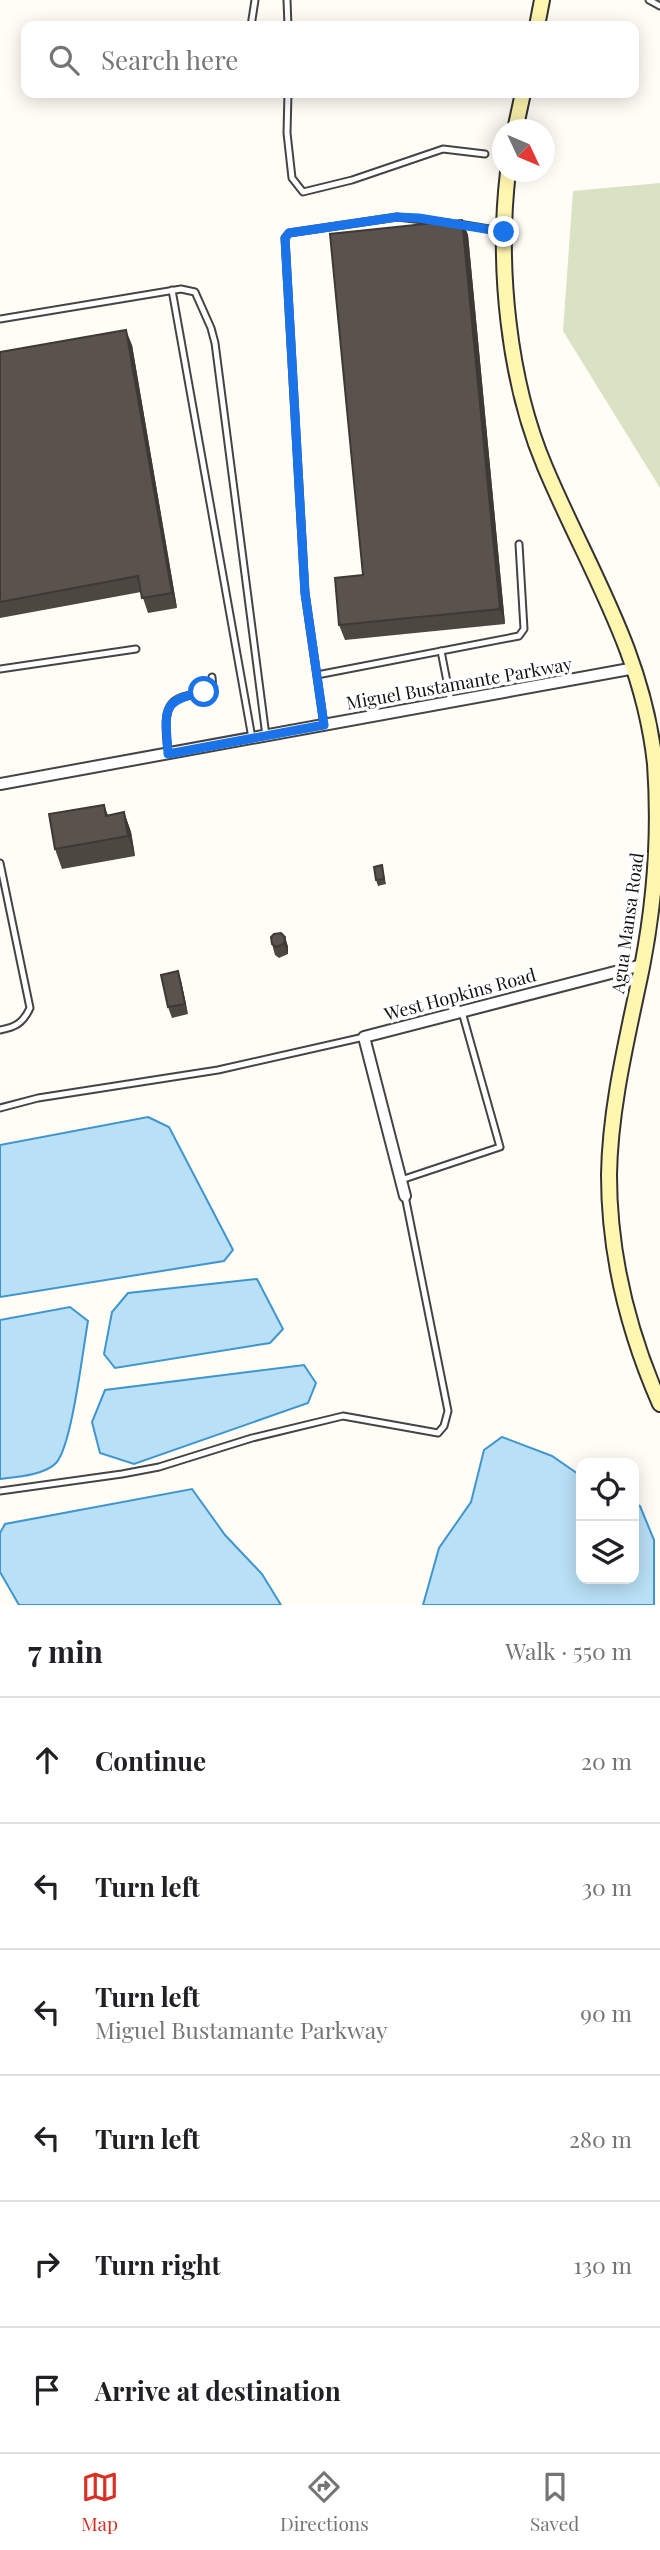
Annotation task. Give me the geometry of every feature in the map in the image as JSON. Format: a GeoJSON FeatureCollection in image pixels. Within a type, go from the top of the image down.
{"type":"FeatureCollection","features":[{"type":"Feature","properties":{"kind":"main road"},"geometry":{"type":"LineString","coordinates":[[538,21],[542,0]]}},
{"type":"Feature","properties":{"kind":"main road"},"geometry":{"type":"LineString","coordinates":[[517,119],[522,98]]}},
{"type":"Feature","properties":{"kind":"main road","name":"Agua Mansa Road"},"geometry":{"type":"LineString","coordinates":[[507,182],[504,253],[513,351],[521,392],[543,463],[612,611],[635,668],[650,733],[659,820],[656,877],[624,1055],[609,1172],[612,1232],[626,1311],[660,1404]]}},
{"type":"Feature","properties":{"kind":"street","name":"Miguel Bustamante Parkway"},"geometry":{"type":"LineString","coordinates":[[0,784],[635,668]]}},
{"type":"Feature","properties":{"kind":"street","name":"West Hopkins Road"},"geometry":{"type":"LineString","coordinates":[[364,1037],[642,965]]}},
{"type":"Feature","properties":{"kind":"street"},"geometry":{"type":"LineString","coordinates":[[364,1037],[405,1196]]}},
{"type":"Feature","properties":{"kind":"lane"},"geometry":{"type":"LineString","coordinates":[[252,21],[255,0]]}},
{"type":"Feature","properties":{"kind":"lane"},"geometry":{"type":"LineString","coordinates":[[287,0],[288,21]]}},
{"type":"Feature","properties":{"kind":"lane"},"geometry":{"type":"LineString","coordinates":[[649,0],[660,6]]}},
{"type":"Feature","properties":{"kind":"lane"},"geometry":{"type":"LineString","coordinates":[[288,98],[287,133],[292,178],[303,192],[352,180],[443,149],[485,154]]}},
{"type":"Feature","properties":{"kind":"lane"},"geometry":{"type":"LineString","coordinates":[[324,725],[305,593],[285,238],[289,233],[397,217],[504,232]]}},
{"type":"Feature","properties":{"kind":"lane"},"geometry":{"type":"LineString","coordinates":[[172,290],[251,738]]}},
{"type":"Feature","properties":{"kind":"lane"},"geometry":{"type":"LineString","coordinates":[[0,319],[172,290],[195,292],[211,328],[266,736]]}},
{"type":"Feature","properties":{"kind":"lane"},"geometry":{"type":"LineString","coordinates":[[317,675],[519,636],[523,633],[519,544]]}},
{"type":"Feature","properties":{"kind":"lane"},"geometry":{"type":"LineString","coordinates":[[0,669],[136,649]]}},
{"type":"Feature","properties":{"kind":"lane"},"geometry":{"type":"LineString","coordinates":[[441,651],[451,702]]}},
{"type":"Feature","properties":{"kind":"lane"},"geometry":{"type":"LineString","coordinates":[[168,754],[166,720],[169,706],[176,699],[212,689],[212,677]]}},
{"type":"Feature","properties":{"kind":"lane"},"geometry":{"type":"LineString","coordinates":[[0,863],[30,1008],[25,1018],[15,1027],[0,1030]]}},
{"type":"Feature","properties":{"kind":"lane"},"geometry":{"type":"LineString","coordinates":[[401,1180],[500,1147],[462,1012]]}},
{"type":"Feature","properties":{"kind":"lane"},"geometry":{"type":"LineString","coordinates":[[0,1108],[38,1098],[218,1070],[364,1037]]}},
{"type":"Feature","properties":{"kind":"lane"},"geometry":{"type":"LineString","coordinates":[[0,1491],[122,1475],[159,1467],[252,1438],[343,1416],[438,1433],[444,1426],[447,1410],[405,1196]]}},
{"type":"Feature","properties":{"kind":"green space"},"geometry":{"type":"Polygon","coordinates":[[[660,183],[660,488],[563,331],[573,191],[660,183]]]}},
{"type":"Feature","properties":{"kind":"water"},"geometry":{"type":"Polygon","coordinates":[[[148,1117],[169,1127],[233,1250],[224,1261],[0,1297],[0,1145],[148,1117]]]}},
{"type":"Feature","properties":{"kind":"water"},"geometry":{"type":"Polygon","coordinates":[[[257,1279],[283,1329],[270,1343],[115,1368],[104,1354],[112,1312],[128,1293],[257,1279]]]}},
{"type":"Feature","properties":{"kind":"water"},"geometry":{"type":"Polygon","coordinates":[[[70,1307],[88,1321],[72,1418],[62,1453],[56,1463],[45,1470],[0,1479],[0,1320],[70,1307]]]}},
{"type":"Feature","properties":{"kind":"water"},"geometry":{"type":"Polygon","coordinates":[[[304,1365],[316,1383],[308,1403],[134,1464],[100,1453],[92,1422],[105,1390],[304,1365]]]}},
{"type":"Feature","properties":{"kind":"water"},"geometry":{"type":"Polygon","coordinates":[[[502,1437],[552,1456],[576,1473],[576,1584],[639,1584],[640,1506],[654,1540],[654,1605],[423,1605],[439,1548],[471,1502],[484,1450],[502,1437]]]}},
{"type":"Feature","properties":{"kind":"water"},"geometry":{"type":"Polygon","coordinates":[[[192,1489],[225,1535],[262,1574],[281,1605],[19,1605],[0,1572],[0,1533],[5,1524],[192,1489]]]}},
{"type":"Feature","properties":{"kind":"building"},"geometry":{"type":"Polygon","coordinates":[[[462,220],[500,609],[339,625],[335,578],[363,575],[330,234],[462,220]]]}},
{"type":"Feature","properties":{"kind":"building"},"geometry":{"type":"Polygon","coordinates":[[[126,330],[172,593],[142,598],[138,576],[0,602],[0,352],[126,330]]]}},
{"type":"Feature","properties":{"kind":"building"},"geometry":{"type":"Polygon","coordinates":[[[104,805],[106,816],[124,812],[128,836],[55,849],[49,814],[104,805]]]}},
{"type":"Feature","properties":{"kind":"building"},"geometry":{"type":"Polygon","coordinates":[[[382,865],[384,879],[376,880],[374,867],[382,865]]]}},
{"type":"Feature","properties":{"kind":"building"},"geometry":{"type":"Polygon","coordinates":[[[281,933],[285,937],[284,944],[276,947],[272,944],[271,937],[281,933]]]}},
{"type":"Feature","properties":{"kind":"building"},"geometry":{"type":"Polygon","coordinates":[[[178,971],[185,1004],[168,1007],[161,975],[178,971]]]}},
{"type":"Feature","properties":{"kind":"route"},"geometry":{"type":"LineString","coordinates":[[204,692],[176,699],[169,706],[166,720],[168,754],[324,725],[305,593],[285,238],[289,233],[397,217],[504,232]]}}]}
